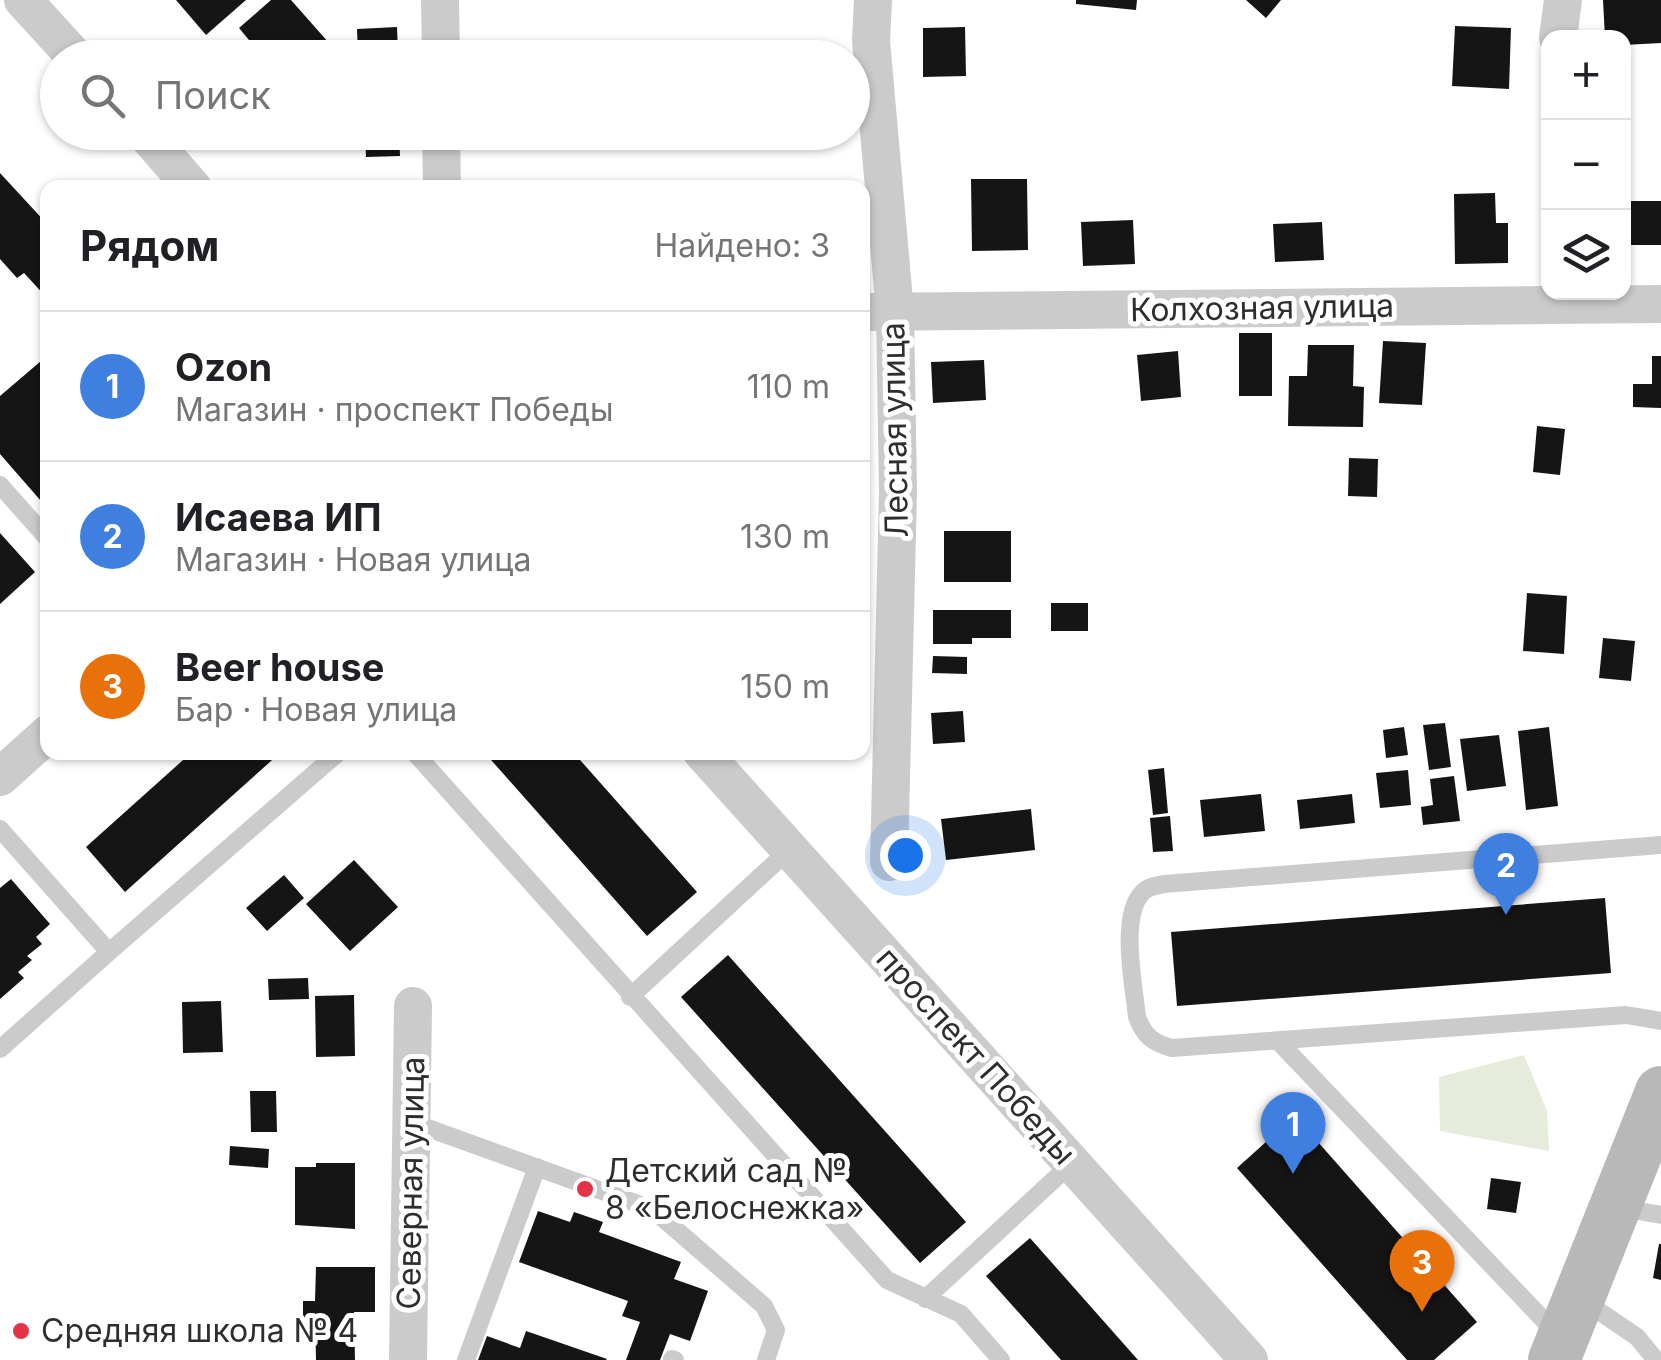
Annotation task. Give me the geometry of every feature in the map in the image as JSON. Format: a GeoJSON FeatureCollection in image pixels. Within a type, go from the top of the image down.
{"type":"FeatureCollection","features":[{"type":"Feature","properties":{"kind":"street"},"geometry":{"type":"LineString","coordinates":[[24,0],[60,40]]}},
{"type":"Feature","properties":{"kind":"street"},"geometry":{"type":"LineString","coordinates":[[440,0],[441,40]]}},
{"type":"Feature","properties":{"kind":"street","name":"Лесная улица"},"geometry":{"type":"LineString","coordinates":[[873,0],[879,312],[898,492],[889,862]]}},
{"type":"Feature","properties":{"kind":"street"},"geometry":{"type":"LineString","coordinates":[[1559,30],[1563,0]]}},
{"type":"Feature","properties":{"kind":"street"},"geometry":{"type":"LineString","coordinates":[[160,150],[187,180]]}},
{"type":"Feature","properties":{"kind":"street"},"geometry":{"type":"LineString","coordinates":[[442,150],[442,180]]}},
{"type":"Feature","properties":{"kind":"street","name":"Колхозная улица"},"geometry":{"type":"LineString","coordinates":[[879,312],[1541,296]]}},
{"type":"Feature","properties":{"kind":"street","name":"Колхозная улица"},"geometry":{"type":"LineString","coordinates":[[1604,300],[1661,304]]}},
{"type":"Feature","properties":{"kind":"street"},"geometry":{"type":"LineString","coordinates":[[0,777],[40,741]]}},
{"type":"Feature","properties":{"kind":"street","name":"проспект Победы"},"geometry":{"type":"LineString","coordinates":[[709,760],[1249,1360]]}},
{"type":"Feature","properties":{"kind":"street","name":"Северная улица"},"geometry":{"type":"LineString","coordinates":[[408,1360],[413,1006]]}},
{"type":"Feature","properties":{"kind":"street"},"geometry":{"type":"LineString","coordinates":[[1566,1332],[1638,1211],[1661,1092]]}},
{"type":"Feature","properties":{"kind":"lane"},"geometry":{"type":"LineString","coordinates":[[0,485],[40,529]]}},
{"type":"Feature","properties":{"kind":"lane"},"geometry":{"type":"LineString","coordinates":[[0,1049],[330,760]]}},
{"type":"Feature","properties":{"kind":"lane"},"geometry":{"type":"LineString","coordinates":[[421,760],[886,1280],[961,1314],[1002,1360]]}},
{"type":"Feature","properties":{"kind":"lane"},"geometry":{"type":"LineString","coordinates":[[0,830],[109,952]]}},
{"type":"Feature","properties":{"kind":"lane"},"geometry":{"type":"LineString","coordinates":[[1661,845],[1164,884],[1146,888],[1134,902],[1129,918],[1137,1018],[1142,1032],[1155,1043],[1172,1048],[1626,1015],[1661,1022]]}},
{"type":"Feature","properties":{"kind":"lane"},"geometry":{"type":"LineString","coordinates":[[630,997],[790,850]]}},
{"type":"Feature","properties":{"kind":"lane"},"geometry":{"type":"LineString","coordinates":[[1278,1041],[1566,1332],[1637,1338],[1656,1360]]}},
{"type":"Feature","properties":{"kind":"lane"},"geometry":{"type":"LineString","coordinates":[[412,1122],[658,1214],[764,1306],[776,1330],[766,1360]]}},
{"type":"Feature","properties":{"kind":"lane"},"geometry":{"type":"LineString","coordinates":[[924,1299],[1073,1162]]}},
{"type":"Feature","properties":{"kind":"lane"},"geometry":{"type":"LineString","coordinates":[[466,1360],[536,1167]]}},
{"type":"Feature","properties":{"kind":"green space"},"geometry":{"type":"Polygon","coordinates":[[[1524,1055],[1547,1111],[1549,1151],[1440,1131],[1439,1077],[1524,1055]]]}},
{"type":"Feature","properties":{"kind":"building"},"geometry":{"type":"Polygon","coordinates":[[[176,0],[246,0],[206,35],[176,0]]]}},
{"type":"Feature","properties":{"kind":"building"},"geometry":{"type":"Polygon","coordinates":[[[271,0],[291,0],[326,40],[249,40],[239,28],[271,0]]]}},
{"type":"Feature","properties":{"kind":"building"},"geometry":{"type":"Polygon","coordinates":[[[1076,0],[1137,0],[1136,10],[1076,4],[1076,0]]]}},
{"type":"Feature","properties":{"kind":"building"},"geometry":{"type":"Polygon","coordinates":[[[1246,0],[1281,0],[1266,18],[1246,0]]]}},
{"type":"Feature","properties":{"kind":"building"},"geometry":{"type":"Polygon","coordinates":[[[1603,0],[1661,0],[1661,43],[1631,45],[1631,30],[1605,30],[1603,0]]]}},
{"type":"Feature","properties":{"kind":"building"},"geometry":{"type":"Polygon","coordinates":[[[1455,26],[1511,28],[1509,89],[1452,86],[1455,26]]]}},
{"type":"Feature","properties":{"kind":"building"},"geometry":{"type":"Polygon","coordinates":[[[397,27],[398,40],[357,40],[357,29],[397,27]]]}},
{"type":"Feature","properties":{"kind":"building"},"geometry":{"type":"Polygon","coordinates":[[[965,27],[966,76],[923,77],[923,28],[965,27]]]}},
{"type":"Feature","properties":{"kind":"building"},"geometry":{"type":"Polygon","coordinates":[[[366,150],[400,150],[400,156],[366,157],[366,150]]]}},
{"type":"Feature","properties":{"kind":"building"},"geometry":{"type":"Polygon","coordinates":[[[0,173],[40,216],[40,290],[24,273],[17,278],[0,259],[0,173]]]}},
{"type":"Feature","properties":{"kind":"building"},"geometry":{"type":"Polygon","coordinates":[[[971,179],[1027,179],[1028,250],[972,251],[971,179]]]}},
{"type":"Feature","properties":{"kind":"building"},"geometry":{"type":"Polygon","coordinates":[[[1495,193],[1496,223],[1508,223],[1508,263],[1455,264],[1454,194],[1495,193]]]}},
{"type":"Feature","properties":{"kind":"building"},"geometry":{"type":"Polygon","coordinates":[[[1631,201],[1661,201],[1661,245],[1631,245],[1631,201]]]}},
{"type":"Feature","properties":{"kind":"building"},"geometry":{"type":"Polygon","coordinates":[[[1133,220],[1135,264],[1083,266],[1081,222],[1133,220]]]}},
{"type":"Feature","properties":{"kind":"building"},"geometry":{"type":"Polygon","coordinates":[[[1322,222],[1324,260],[1275,262],[1273,224],[1322,222]]]}},
{"type":"Feature","properties":{"kind":"building"},"geometry":{"type":"Polygon","coordinates":[[[1239,333],[1272,333],[1272,396],[1239,396],[1239,333]]]}},
{"type":"Feature","properties":{"kind":"building"},"geometry":{"type":"Polygon","coordinates":[[[1383,341],[1426,343],[1422,405],[1379,403],[1383,341]]]}},
{"type":"Feature","properties":{"kind":"building"},"geometry":{"type":"Polygon","coordinates":[[[1308,345],[1354,345],[1353,386],[1364,387],[1363,427],[1288,426],[1289,376],[1307,376],[1308,345]]]}},
{"type":"Feature","properties":{"kind":"building"},"geometry":{"type":"Polygon","coordinates":[[[1178,351],[1181,397],[1141,401],[1137,355],[1178,351]]]}},
{"type":"Feature","properties":{"kind":"building"},"geometry":{"type":"Polygon","coordinates":[[[1652,356],[1661,356],[1661,408],[1633,407],[1633,384],[1652,384],[1652,356]]]}},
{"type":"Feature","properties":{"kind":"building"},"geometry":{"type":"Polygon","coordinates":[[[984,360],[986,400],[933,403],[931,362],[984,360]]]}},
{"type":"Feature","properties":{"kind":"building"},"geometry":{"type":"Polygon","coordinates":[[[40,362],[40,500],[0,454],[0,396],[40,362]]]}},
{"type":"Feature","properties":{"kind":"building"},"geometry":{"type":"Polygon","coordinates":[[[1537,426],[1565,429],[1560,475],[1533,472],[1537,426]]]}},
{"type":"Feature","properties":{"kind":"building"},"geometry":{"type":"Polygon","coordinates":[[[1349,458],[1378,459],[1377,497],[1348,496],[1349,458]]]}},
{"type":"Feature","properties":{"kind":"building"},"geometry":{"type":"Polygon","coordinates":[[[944,531],[1011,531],[1011,582],[944,582],[944,531]]]}},
{"type":"Feature","properties":{"kind":"building"},"geometry":{"type":"Polygon","coordinates":[[[0,533],[35,572],[0,604],[0,533]]]}},
{"type":"Feature","properties":{"kind":"building"},"geometry":{"type":"Polygon","coordinates":[[[1527,593],[1567,596],[1564,654],[1523,651],[1527,593]]]}},
{"type":"Feature","properties":{"kind":"building"},"geometry":{"type":"Polygon","coordinates":[[[1051,603],[1088,603],[1088,631],[1051,631],[1051,603]]]}},
{"type":"Feature","properties":{"kind":"building"},"geometry":{"type":"Polygon","coordinates":[[[933,610],[1011,610],[1011,638],[933,644],[933,610]]]}},
{"type":"Feature","properties":{"kind":"building"},"geometry":{"type":"Polygon","coordinates":[[[1603,638],[1635,641],[1631,681],[1599,678],[1603,638]]]}},
{"type":"Feature","properties":{"kind":"building"},"geometry":{"type":"Polygon","coordinates":[[[933,656],[967,657],[967,674],[932,673],[933,656]]]}},
{"type":"Feature","properties":{"kind":"building"},"geometry":{"type":"Polygon","coordinates":[[[963,711],[965,742],[933,744],[931,713],[963,711]]]}},
{"type":"Feature","properties":{"kind":"building"},"geometry":{"type":"Polygon","coordinates":[[[1445,723],[1451,767],[1429,770],[1423,725],[1445,723]]]}},
{"type":"Feature","properties":{"kind":"building"},"geometry":{"type":"Polygon","coordinates":[[[1404,727],[1408,755],[1386,758],[1383,730],[1404,727]]]}},
{"type":"Feature","properties":{"kind":"building"},"geometry":{"type":"Polygon","coordinates":[[[1549,727],[1558,806],[1526,810],[1518,731],[1549,727]]]}},
{"type":"Feature","properties":{"kind":"building"},"geometry":{"type":"Polygon","coordinates":[[[1499,735],[1506,786],[1467,791],[1460,739],[1499,735]]]}},
{"type":"Feature","properties":{"kind":"building"},"geometry":{"type":"Polygon","coordinates":[[[183,760],[272,760],[125,892],[86,847],[183,760]]]}},
{"type":"Feature","properties":{"kind":"building"},"geometry":{"type":"Polygon","coordinates":[[[491,760],[580,760],[697,892],[647,936],[491,760]]]}},
{"type":"Feature","properties":{"kind":"building"},"geometry":{"type":"Polygon","coordinates":[[[1164,768],[1168,813],[1153,815],[1148,770],[1164,768]]]}},
{"type":"Feature","properties":{"kind":"building"},"geometry":{"type":"Polygon","coordinates":[[[1408,770],[1411,805],[1380,808],[1376,773],[1408,770]]]}},
{"type":"Feature","properties":{"kind":"building"},"geometry":{"type":"Polygon","coordinates":[[[1454,776],[1460,821],[1423,825],[1421,807],[1433,805],[1430,779],[1454,776]]]}},
{"type":"Feature","properties":{"kind":"building"},"geometry":{"type":"Polygon","coordinates":[[[1261,794],[1265,831],[1204,837],[1200,800],[1261,794]]]}},
{"type":"Feature","properties":{"kind":"building"},"geometry":{"type":"Polygon","coordinates":[[[1352,794],[1355,823],[1300,829],[1297,800],[1352,794]]]}},
{"type":"Feature","properties":{"kind":"building"},"geometry":{"type":"Polygon","coordinates":[[[1031,809],[1035,850],[946,860],[941,819],[1031,809]]]}},
{"type":"Feature","properties":{"kind":"building"},"geometry":{"type":"Polygon","coordinates":[[[1170,816],[1173,851],[1153,852],[1150,818],[1170,816]]]}},
{"type":"Feature","properties":{"kind":"building"},"geometry":{"type":"Polygon","coordinates":[[[354,860],[398,907],[350,951],[306,904],[354,860]]]}},
{"type":"Feature","properties":{"kind":"building"},"geometry":{"type":"Polygon","coordinates":[[[284,875],[304,898],[267,931],[246,908],[284,875]]]}},
{"type":"Feature","properties":{"kind":"building"},"geometry":{"type":"Polygon","coordinates":[[[11,879],[50,924],[36,937],[42,944],[27,956],[32,960],[18,972],[24,978],[0,999],[0,888],[11,879]]]}},
{"type":"Feature","properties":{"kind":"building"},"geometry":{"type":"Polygon","coordinates":[[[1605,898],[1611,973],[1177,1006],[1171,932],[1605,898]]]}},
{"type":"Feature","properties":{"kind":"building"},"geometry":{"type":"Polygon","coordinates":[[[728,955],[966,1222],[920,1263],[681,997],[728,955]]]}},
{"type":"Feature","properties":{"kind":"building"},"geometry":{"type":"Polygon","coordinates":[[[308,978],[309,999],[269,1000],[268,979],[308,978]]]}},
{"type":"Feature","properties":{"kind":"building"},"geometry":{"type":"Polygon","coordinates":[[[354,995],[355,1056],[316,1057],[315,996],[354,995]]]}},
{"type":"Feature","properties":{"kind":"building"},"geometry":{"type":"Polygon","coordinates":[[[221,1001],[223,1052],[183,1053],[182,1002],[221,1001]]]}},
{"type":"Feature","properties":{"kind":"building"},"geometry":{"type":"Polygon","coordinates":[[[250,1091],[276,1091],[277,1132],[251,1132],[250,1091]]]}},
{"type":"Feature","properties":{"kind":"building"},"geometry":{"type":"Polygon","coordinates":[[[1295,1116],[1477,1322],[1434,1360],[1407,1360],[1237,1168],[1295,1116]]]}},
{"type":"Feature","properties":{"kind":"building"},"geometry":{"type":"Polygon","coordinates":[[[230,1146],[269,1149],[268,1168],[229,1165],[230,1146]]]}},
{"type":"Feature","properties":{"kind":"building"},"geometry":{"type":"Polygon","coordinates":[[[316,1163],[355,1163],[355,1229],[295,1225],[295,1167],[316,1167],[316,1163]]]}},
{"type":"Feature","properties":{"kind":"building"},"geometry":{"type":"Polygon","coordinates":[[[1491,1178],[1521,1182],[1516,1213],[1487,1209],[1491,1178]]]}},
{"type":"Feature","properties":{"kind":"building"},"geometry":{"type":"Polygon","coordinates":[[[538,1211],[570,1222],[574,1212],[603,1222],[599,1232],[681,1262],[674,1279],[708,1291],[690,1341],[670,1334],[660,1360],[626,1360],[640,1322],[622,1316],[628,1301],[519,1262],[538,1211]]]}},
{"type":"Feature","properties":{"kind":"building"},"geometry":{"type":"Polygon","coordinates":[[[1030,1238],[1138,1360],[1061,1360],[986,1276],[1030,1238]]]}},
{"type":"Feature","properties":{"kind":"building"},"geometry":{"type":"Polygon","coordinates":[[[1661,1244],[1661,1280],[1653,1278],[1661,1244]]]}},
{"type":"Feature","properties":{"kind":"building"},"geometry":{"type":"Polygon","coordinates":[[[316,1267],[375,1267],[375,1312],[354,1312],[355,1360],[316,1360],[315,1319],[303,1319],[303,1301],[315,1301],[316,1267]]]}},
{"type":"Feature","properties":{"kind":"building"},"geometry":{"type":"Polygon","coordinates":[[[526,1331],[607,1359],[478,1360],[487,1336],[520,1348],[526,1331]]]}},
{"type":"Feature","properties":{"kind":"place","name":"Исаева ИП"},"geometry":{"type":"Point","coordinates":[1506,915]}},
{"type":"Feature","properties":{"kind":"place","name":"Ozon"},"geometry":{"type":"Point","coordinates":[1293,1174]}},
{"type":"Feature","properties":{"kind":"place","name":"Детский сад № 8 «Белоснежка»"},"geometry":{"type":"Point","coordinates":[585,1189]}},
{"type":"Feature","properties":{"kind":"place","name":"Beer house"},"geometry":{"type":"Point","coordinates":[1422,1312]}},
{"type":"Feature","properties":{"kind":"place","name":"Средняя школа № 4"},"geometry":{"type":"Point","coordinates":[21,1331]}}]}
